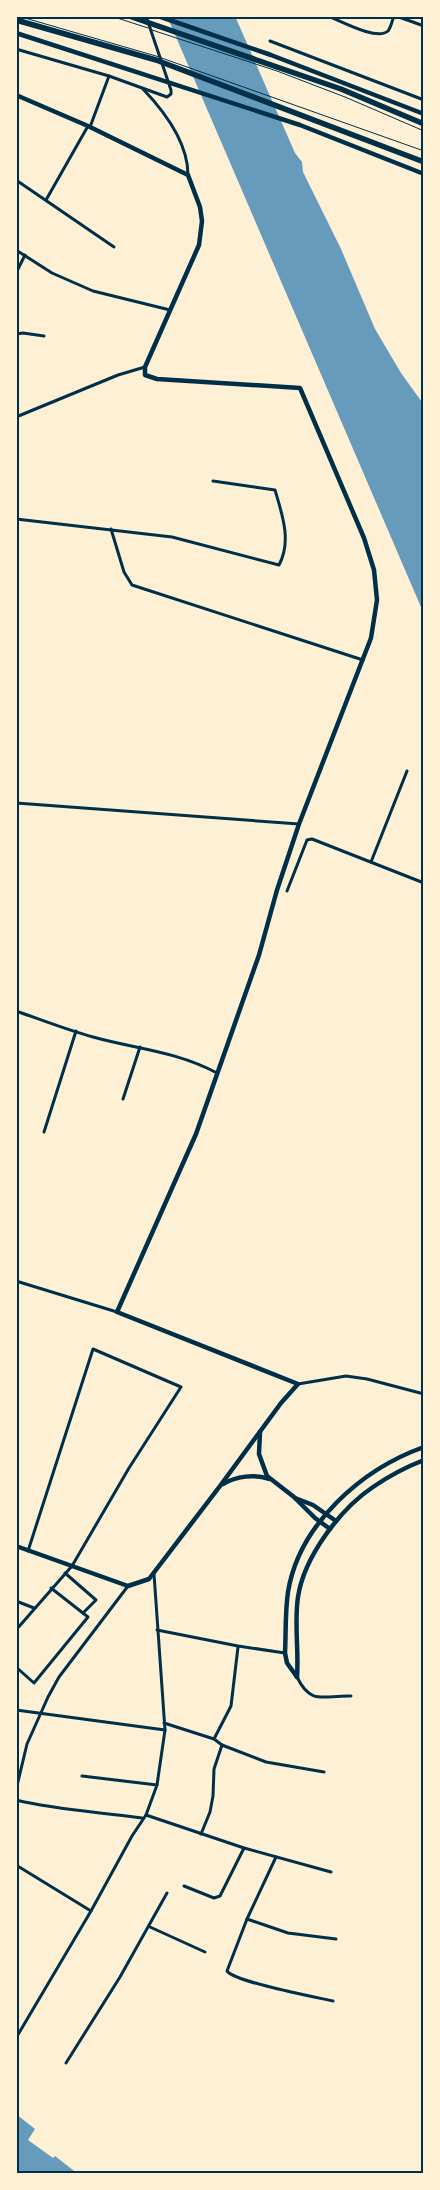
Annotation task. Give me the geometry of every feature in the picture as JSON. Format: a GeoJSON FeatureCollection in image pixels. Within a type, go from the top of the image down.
{"type":"FeatureCollection","features":[{"type":"Feature","properties":{"kind":"highway"},"geometry":{"type":"LineString","coordinates":[[129,16],[341,90],[424,124]]}},
{"type":"Feature","properties":{"kind":"highway"},"geometry":{"type":"LineString","coordinates":[[16,20],[156,58],[424,162]]}},
{"type":"Feature","properties":{"kind":"main road"},"geometry":{"type":"LineString","coordinates":[[158,16],[266,53],[424,114]]}},
{"type":"Feature","properties":{"kind":"main road"},"geometry":{"type":"LineString","coordinates":[[16,33],[300,125],[424,174]]}},
{"type":"Feature","properties":{"kind":"main road"},"geometry":{"type":"LineString","coordinates":[[16,95],[89,126],[188,175],[200,207],[201,233],[196,254],[145,367],[147,377],[300,388],[364,538],[374,570],[377,600],[371,638],[298,824],[259,955],[196,1134],[117,1312],[298,1384],[260,1430],[154,1574],[143,1582],[128,1586],[16,1546]]}},
{"type":"Feature","properties":{"kind":"main road"},"geometry":{"type":"LineString","coordinates":[[260,1430],[259,1454],[262,1467],[272,1481],[294,1497],[330,1529]]}},
{"type":"Feature","properties":{"kind":"main road"},"geometry":{"type":"LineString","coordinates":[[296,1677],[287,1663],[285,1653],[288,1592],[301,1556],[321,1522],[352,1488],[372,1472],[393,1460],[424,1448]]}},
{"type":"Feature","properties":{"kind":"main road"},"geometry":{"type":"LineString","coordinates":[[296,1677],[297,1598],[309,1564],[330,1529],[372,1488],[424,1460]]}},
{"type":"Feature","properties":{"kind":"main road"},"geometry":{"type":"LineString","coordinates":[[220,1486],[242,1477],[258,1477],[272,1481]]}},
{"type":"Feature","properties":{"kind":"main road"},"geometry":{"type":"LineString","coordinates":[[294,1497],[306,1502],[336,1522]]}},
{"type":"Feature","properties":{"kind":"street"},"geometry":{"type":"LineString","coordinates":[[328,16],[374,34],[383,34],[390,30],[395,16],[424,26]]}},
{"type":"Feature","properties":{"kind":"street"},"geometry":{"type":"LineString","coordinates":[[16,49],[170,96],[172,92],[143,21]]}},
{"type":"Feature","properties":{"kind":"street"},"geometry":{"type":"LineString","coordinates":[[270,41],[424,100]]}},
{"type":"Feature","properties":{"kind":"street"},"geometry":{"type":"LineString","coordinates":[[46,200],[89,126],[109,76]]}},
{"type":"Feature","properties":{"kind":"street"},"geometry":{"type":"LineString","coordinates":[[142,89],[166,116],[175,131],[188,161],[188,175]]}},
{"type":"Feature","properties":{"kind":"street"},"geometry":{"type":"LineString","coordinates":[[16,180],[114,246]]}},
{"type":"Feature","properties":{"kind":"street"},"geometry":{"type":"LineString","coordinates":[[16,250],[52,273],[93,291],[171,310]]}},
{"type":"Feature","properties":{"kind":"street"},"geometry":{"type":"LineString","coordinates":[[16,273],[25,255]]}},
{"type":"Feature","properties":{"kind":"street"},"geometry":{"type":"LineString","coordinates":[[16,334],[23,332],[44,336]]}},
{"type":"Feature","properties":{"kind":"street"},"geometry":{"type":"LineString","coordinates":[[16,417],[118,375],[145,367]]}},
{"type":"Feature","properties":{"kind":"street"},"geometry":{"type":"LineString","coordinates":[[16,519],[172,537],[279,565],[286,545],[286,533],[275,490],[213,481]]}},
{"type":"Feature","properties":{"kind":"street"},"geometry":{"type":"LineString","coordinates":[[111,529],[124,572],[132,585],[363,660]]}},
{"type":"Feature","properties":{"kind":"street"},"geometry":{"type":"LineString","coordinates":[[372,862],[407,771]]}},
{"type":"Feature","properties":{"kind":"street"},"geometry":{"type":"LineString","coordinates":[[16,803],[298,824]]}},
{"type":"Feature","properties":{"kind":"street"},"geometry":{"type":"LineString","coordinates":[[287,891],[307,840],[312,839],[424,883]]}},
{"type":"Feature","properties":{"kind":"street"},"geometry":{"type":"LineString","coordinates":[[16,1011],[92,1036],[140,1046],[195,1062],[217,1073]]}},
{"type":"Feature","properties":{"kind":"street"},"geometry":{"type":"LineString","coordinates":[[44,1132],[76,1031]]}},
{"type":"Feature","properties":{"kind":"street"},"geometry":{"type":"LineString","coordinates":[[123,1099],[140,1046]]}},
{"type":"Feature","properties":{"kind":"street"},"geometry":{"type":"LineString","coordinates":[[16,1281],[117,1312]]}},
{"type":"Feature","properties":{"kind":"street"},"geometry":{"type":"LineString","coordinates":[[16,1630],[72,1566],[181,1387],[93,1349],[28,1550]]}},
{"type":"Feature","properties":{"kind":"street"},"geometry":{"type":"LineString","coordinates":[[298,1384],[346,1376],[367,1379],[424,1394]]}},
{"type":"Feature","properties":{"kind":"street"},"geometry":{"type":"LineString","coordinates":[[65,1573],[96,1600],[83,1613]]}},
{"type":"Feature","properties":{"kind":"street"},"geometry":{"type":"LineString","coordinates":[[16,2038],[146,1814],[157,1785],[165,1730],[154,1574]]}},
{"type":"Feature","properties":{"kind":"street"},"geometry":{"type":"LineString","coordinates":[[16,1790],[27,1744],[40,1713],[59,1677],[128,1586]]}},
{"type":"Feature","properties":{"kind":"street"},"geometry":{"type":"LineString","coordinates":[[16,1667],[34,1683],[88,1617],[51,1588]]}},
{"type":"Feature","properties":{"kind":"street"},"geometry":{"type":"LineString","coordinates":[[16,1601],[34,1608]]}},
{"type":"Feature","properties":{"kind":"street"},"geometry":{"type":"LineString","coordinates":[[157,1630],[285,1653]]}},
{"type":"Feature","properties":{"kind":"street"},"geometry":{"type":"LineString","coordinates":[[214,1739],[230,1706],[238,1646]]}},
{"type":"Feature","properties":{"kind":"street"},"geometry":{"type":"LineString","coordinates":[[296,1677],[303,1690],[313,1696],[351,1696]]}},
{"type":"Feature","properties":{"kind":"street"},"geometry":{"type":"LineString","coordinates":[[16,1710],[165,1730]]}},
{"type":"Feature","properties":{"kind":"street"},"geometry":{"type":"LineString","coordinates":[[164,1723],[214,1739],[222,1745],[266,1762],[324,1772]]}},
{"type":"Feature","properties":{"kind":"street"},"geometry":{"type":"LineString","coordinates":[[201,1834],[214,1796],[214,1769],[222,1745]]}},
{"type":"Feature","properties":{"kind":"street"},"geometry":{"type":"LineString","coordinates":[[82,1776],[157,1785]]}},
{"type":"Feature","properties":{"kind":"street"},"geometry":{"type":"LineString","coordinates":[[16,1800],[49,1808],[91,1811],[142,1818]]}},
{"type":"Feature","properties":{"kind":"street"},"geometry":{"type":"LineString","coordinates":[[146,1814],[244,1848],[331,1872]]}},
{"type":"Feature","properties":{"kind":"street"},"geometry":{"type":"LineString","coordinates":[[184,1886],[214,1898],[220,1896],[244,1848]]}},
{"type":"Feature","properties":{"kind":"street"},"geometry":{"type":"LineString","coordinates":[[276,1857],[246,1919],[227,1971],[230,1975],[333,2001]]}},
{"type":"Feature","properties":{"kind":"street"},"geometry":{"type":"LineString","coordinates":[[16,1865],[91,1911]]}},
{"type":"Feature","properties":{"kind":"street"},"geometry":{"type":"LineString","coordinates":[[66,2063],[150,1927],[167,1893]]}},
{"type":"Feature","properties":{"kind":"street"},"geometry":{"type":"LineString","coordinates":[[246,1919],[288,1933],[336,1939]]}},
{"type":"Feature","properties":{"kind":"street"},"geometry":{"type":"LineString","coordinates":[[150,1927],[205,1952]]}},
{"type":"Feature","properties":{"kind":"lane"},"geometry":{"type":"LineString","coordinates":[[18,16],[156,58],[291,103],[424,152]]}},
{"type":"Feature","properties":{"kind":"lane"},"geometry":{"type":"LineString","coordinates":[[111,16],[143,21]]}},
{"type":"Feature","properties":{"kind":"lane"},"geometry":{"type":"LineString","coordinates":[[277,69],[424,131]]}},
{"type":"Feature","properties":{"kind":"water"},"geometry":{"type":"Polygon","coordinates":[[[167,16],[235,16],[295,153],[302,162],[303,172],[341,249],[375,329],[401,373],[424,405],[424,614],[167,16]]]}},
{"type":"Feature","properties":{"kind":"water"},"geometry":{"type":"Polygon","coordinates":[[[16,2114],[35,2129],[28,2140],[53,2158],[55,2156],[78,2174],[16,2174],[16,2114]]]}}]}
